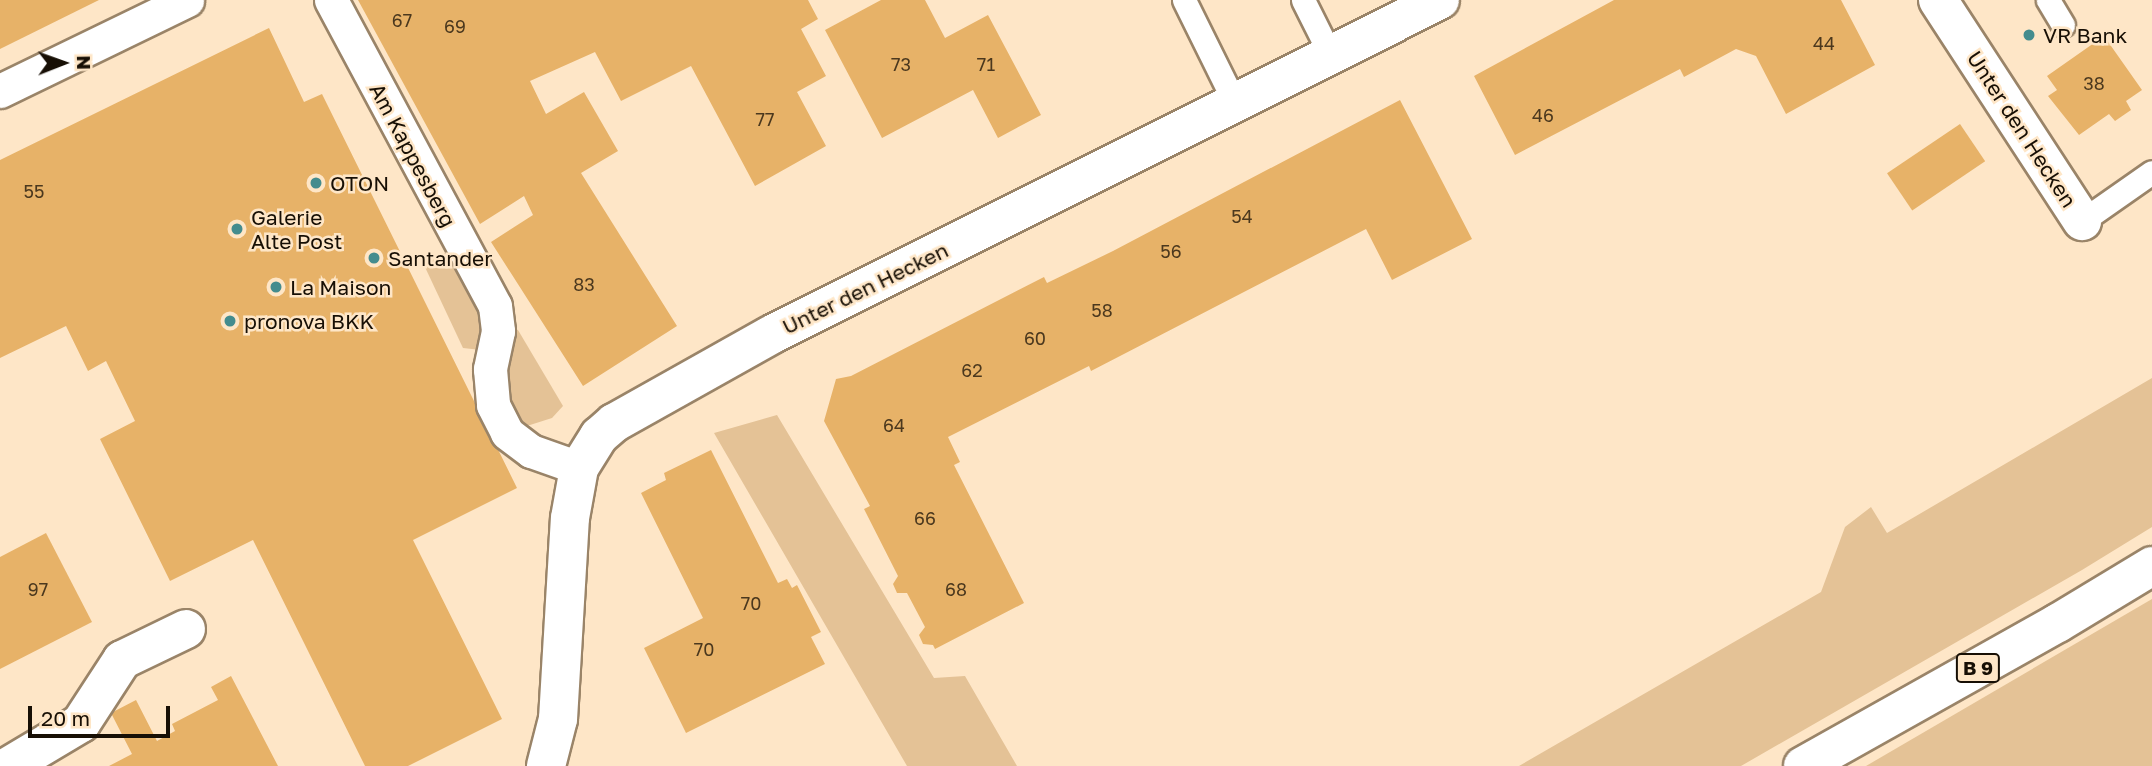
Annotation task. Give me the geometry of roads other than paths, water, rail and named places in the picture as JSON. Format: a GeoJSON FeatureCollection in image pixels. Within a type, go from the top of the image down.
{"type":"FeatureCollection","features":[{"type":"Feature","properties":{"kind":"street"},"geometry":{"type":"LineString","coordinates":[[0,91],[187,0]]}},
{"type":"Feature","properties":{"kind":"street","name":"Am Kappesberg"},"geometry":{"type":"LineString","coordinates":[[331,0],[495,306],[498,331],[491,369],[493,405],[507,433],[531,451],[579,468]]}},
{"type":"Feature","properties":{"kind":"street","name":"Unter den Hecken"},"geometry":{"type":"LineString","coordinates":[[546,766],[558,719],[570,518],[579,468],[599,436],[614,423],[771,335],[1236,105],[1440,0]]}},
{"type":"Feature","properties":{"kind":"street","name":"Unter den Hecken"},"geometry":{"type":"LineString","coordinates":[[1938,0],[2082,221]]}},
{"type":"Feature","properties":{"kind":"street","name":"B 9"},"geometry":{"type":"LineString","coordinates":[[1803,766],[2058,623],[2152,566]]}},
{"type":"Feature","properties":{"kind":"street"},"geometry":{"type":"LineString","coordinates":[[9,766],[81,723],[122,660],[186,629]]}},
{"type":"Feature","properties":{"kind":"lane"},"geometry":{"type":"LineString","coordinates":[[1184,0],[1236,105]]}},
{"type":"Feature","properties":{"kind":"lane"},"geometry":{"type":"LineString","coordinates":[[1303,0],[1331,56]]}},
{"type":"Feature","properties":{"kind":"lane"},"geometry":{"type":"LineString","coordinates":[[2048,0],[2063,24]]}},
{"type":"Feature","properties":{"kind":"lane","name":"Unter den Hecken"},"geometry":{"type":"LineString","coordinates":[[2082,221],[2152,172]]}},
{"type":"Feature","properties":{"kind":"place","name":"VR Bank"},"geometry":{"type":"Point","coordinates":[2029,35]}},
{"type":"Feature","properties":{"kind":"place","name":"OTON"},"geometry":{"type":"Point","coordinates":[316,183]}},
{"type":"Feature","properties":{"kind":"place","name":"Galerie Alte Post"},"geometry":{"type":"Point","coordinates":[237,229]}},
{"type":"Feature","properties":{"kind":"place","name":"Santander"},"geometry":{"type":"Point","coordinates":[374,258]}},
{"type":"Feature","properties":{"kind":"place","name":"La Maison"},"geometry":{"type":"Point","coordinates":[276,287]}},
{"type":"Feature","properties":{"kind":"place","name":"pronova BKK"},"geometry":{"type":"Point","coordinates":[230,321]}}]}
